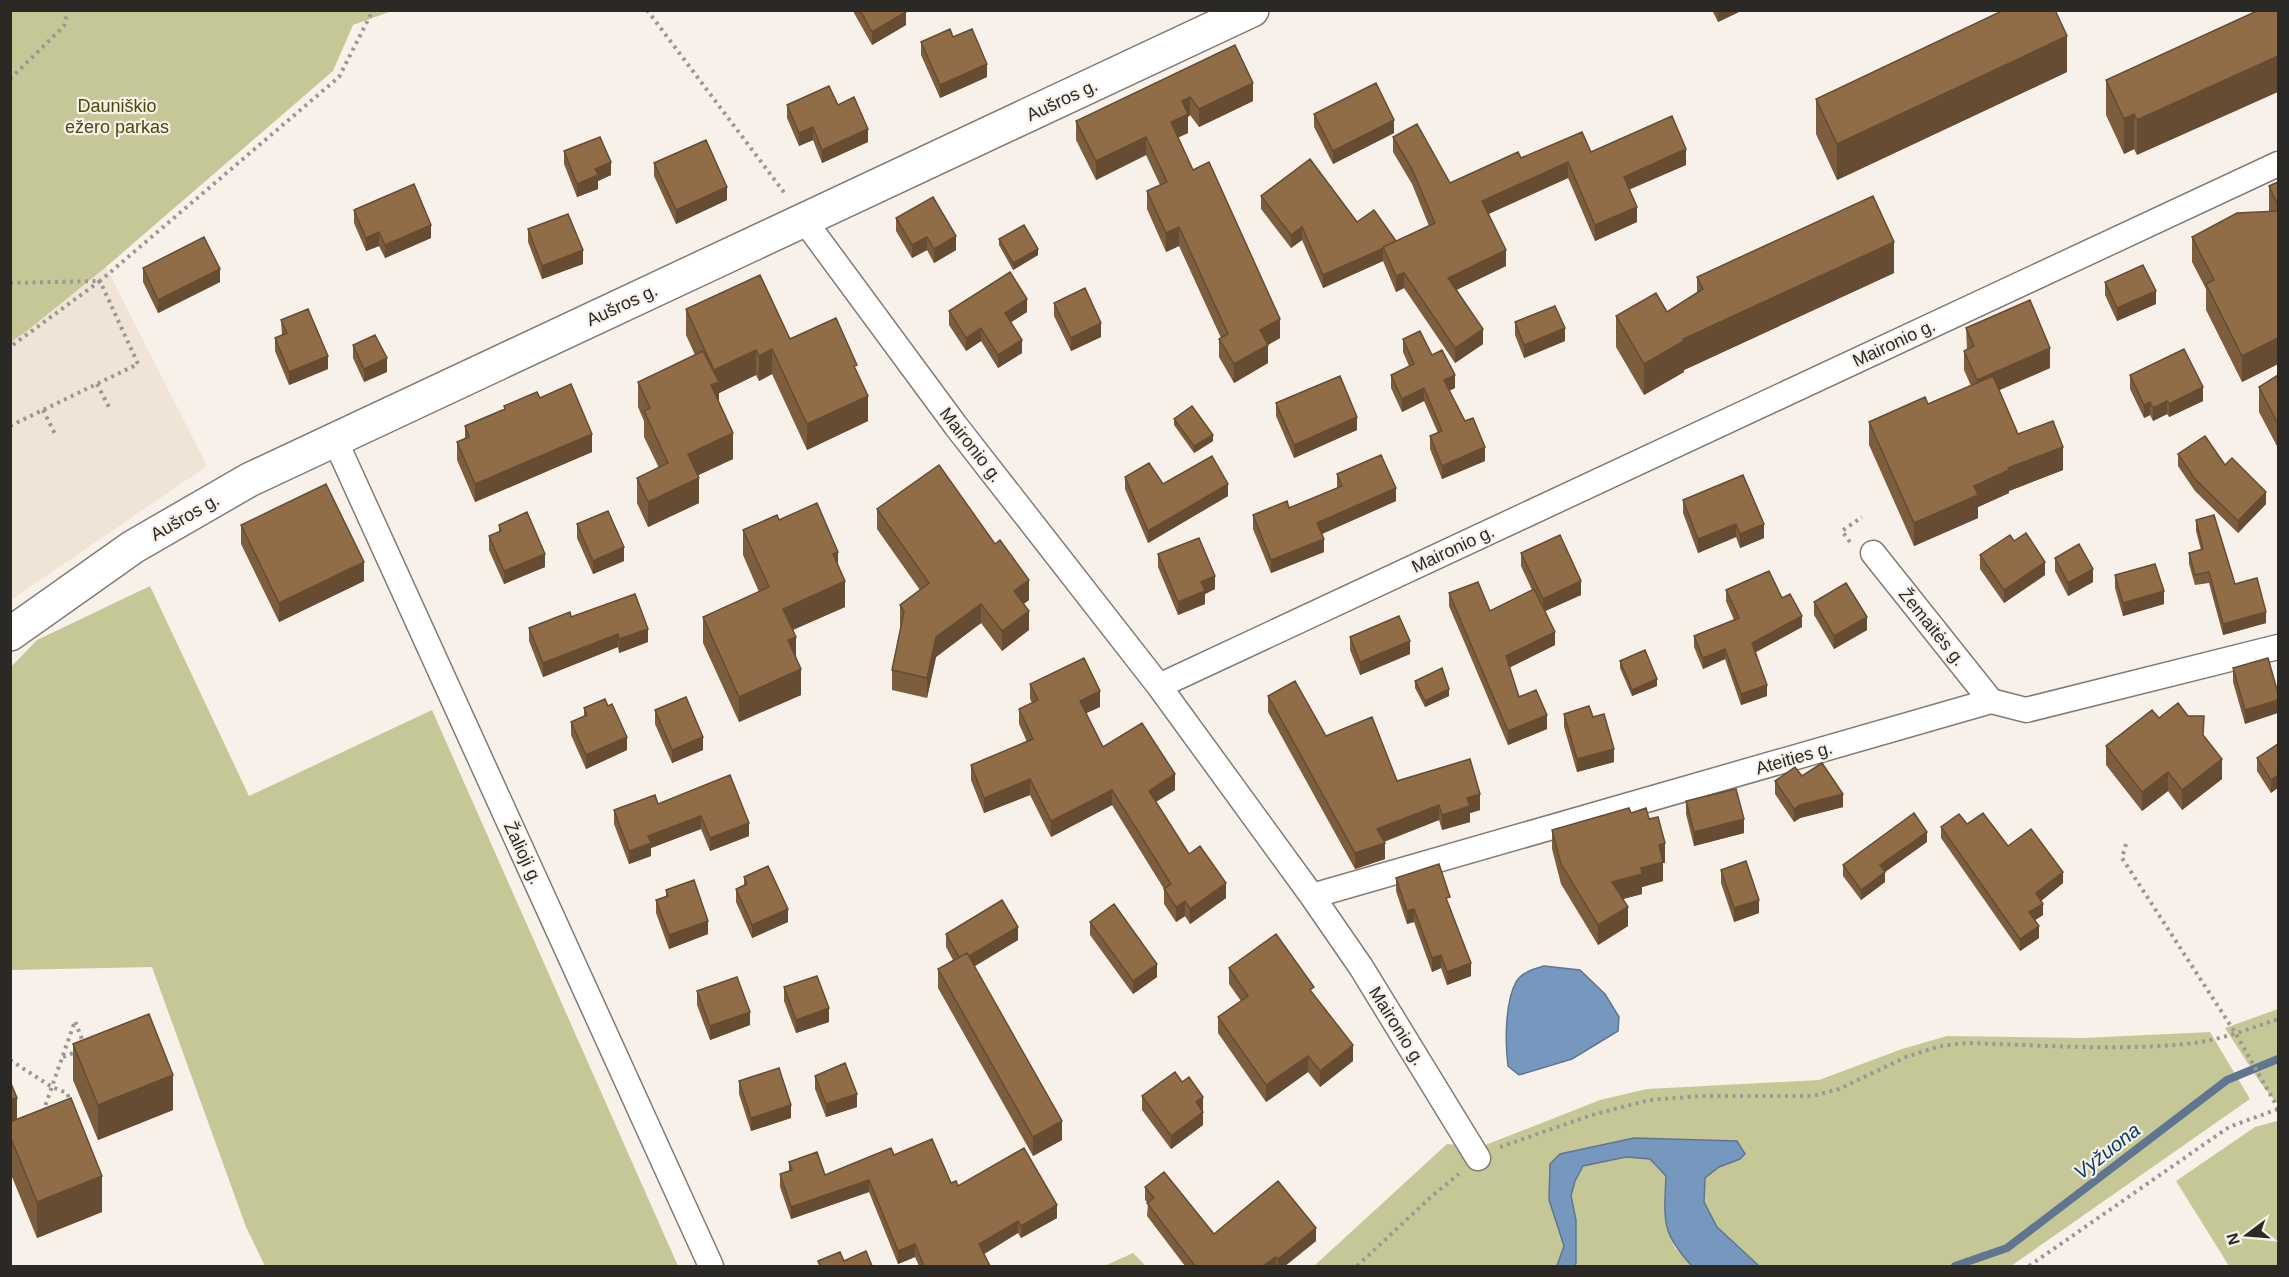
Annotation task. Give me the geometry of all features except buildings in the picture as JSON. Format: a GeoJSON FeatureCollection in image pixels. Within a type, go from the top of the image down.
{"type":"FeatureCollection","features":[{"type":"Feature","properties":{"kind":"street","name":"Aušros g."},"geometry":{"type":"LineString","coordinates":[[10,634],[133,546],[249,480],[1252,10]]}},
{"type":"Feature","properties":{"kind":"street","name":"Maironio g."},"geometry":{"type":"LineString","coordinates":[[1159,686],[2278,164]]}},
{"type":"Feature","properties":{"kind":"street","name":"Maironio g."},"geometry":{"type":"LineString","coordinates":[[804,220],[956,426],[1159,686],[1312,896],[1361,968],[1478,1158]]}},
{"type":"Feature","properties":{"kind":"street","name":"Žalioji g."},"geometry":{"type":"LineString","coordinates":[[334,440],[711,1266]]}},
{"type":"Feature","properties":{"kind":"street","name":"Žemaitės g."},"geometry":{"type":"LineString","coordinates":[[1873,553],[1991,701]]}},
{"type":"Feature","properties":{"kind":"street"},"geometry":{"type":"LineString","coordinates":[[1991,701],[2026,711],[2278,647]]}},
{"type":"Feature","properties":{"kind":"street","name":"Ateities g."},"geometry":{"type":"LineString","coordinates":[[1312,896],[1991,701]]}},
{"type":"Feature","properties":{"kind":"path"},"geometry":{"type":"LineString","coordinates":[[10,79],[64,26],[68,10]]}},
{"type":"Feature","properties":{"kind":"path"},"geometry":{"type":"LineString","coordinates":[[10,347],[100,281],[339,77],[375,10]]}},
{"type":"Feature","properties":{"kind":"path"},"geometry":{"type":"LineString","coordinates":[[647,10],[804,220]]}},
{"type":"Feature","properties":{"kind":"path"},"geometry":{"type":"LineString","coordinates":[[10,283],[100,281]]}},
{"type":"Feature","properties":{"kind":"path"},"geometry":{"type":"LineString","coordinates":[[10,426],[138,364],[100,281]]}},
{"type":"Feature","properties":{"kind":"path"},"geometry":{"type":"LineString","coordinates":[[97,384],[110,409]]}},
{"type":"Feature","properties":{"kind":"path"},"geometry":{"type":"LineString","coordinates":[[43,410],[55,434]]}},
{"type":"Feature","properties":{"kind":"path"},"geometry":{"type":"LineString","coordinates":[[1842,531],[1862,516]]}},
{"type":"Feature","properties":{"kind":"path"},"geometry":{"type":"LineString","coordinates":[[2029,1266],[2229,1127],[2278,1108],[2276,1099],[2236,1034],[2122,858],[2126,844]]}},
{"type":"Feature","properties":{"kind":"path"},"geometry":{"type":"LineString","coordinates":[[1357,1266],[1432,1196],[1478,1158],[1510,1142],[1592,1114],[1649,1100],[1702,1096],[1813,1096],[1839,1089],[1906,1057],[1940,1046],[1967,1043],[2134,1047],[2188,1044],[2236,1034],[2278,1019]]}},
{"type":"Feature","properties":{"kind":"path"},"geometry":{"type":"LineString","coordinates":[[42,1116],[75,1021],[86,1048],[63,1057]]}},
{"type":"Feature","properties":{"kind":"path"},"geometry":{"type":"LineString","coordinates":[[10,1060],[52,1087],[67,1093],[73,1110]]}},
{"type":"Feature","properties":{"kind":"shaded area"},"geometry":{"type":"Polygon","coordinates":[[[106,267],[207,466],[11,600],[11,342],[106,267]]]}},
{"type":"Feature","properties":{"kind":"green space","name":"Dauniškio ežero parkas"},"geometry":{"type":"Polygon","coordinates":[[[11,10],[392,11],[353,25],[333,71],[106,267],[11,342],[11,10]]]}},
{"type":"Feature","properties":{"kind":"green space"},"geometry":{"type":"Polygon","coordinates":[[[150,586],[249,796],[432,710],[678,1266],[265,1266],[246,1227],[152,967],[11,970],[11,667],[37,640],[150,586]]]}},
{"type":"Feature","properties":{"kind":"green space"},"geometry":{"type":"Polygon","coordinates":[[[2278,1009],[2278,1105],[2225,1028],[2278,1009]]]}},
{"type":"Feature","properties":{"kind":"green space"},"geometry":{"type":"Polygon","coordinates":[[[2210,1032],[2250,1099],[2011,1266],[1759,1266],[1717,1227],[1704,1202],[1705,1178],[1719,1167],[1740,1159],[1737,1141],[1634,1138],[1560,1154],[1554,1216],[1564,1246],[1557,1266],[1314,1266],[1447,1144],[1483,1146],[1600,1100],[1647,1089],[1819,1080],[1902,1049],[1947,1036],[2084,1038],[2210,1032]]]}},
{"type":"Feature","properties":{"kind":"green space"},"geometry":{"type":"Polygon","coordinates":[[[2277,1121],[2278,1266],[2229,1266],[2176,1181],[2255,1127],[2277,1121]]]}},
{"type":"Feature","properties":{"kind":"green space"},"geometry":{"type":"Polygon","coordinates":[[[1626,1157],[1650,1159],[1666,1176],[1666,1226],[1675,1248],[1692,1266],[1575,1266],[1571,1196],[1575,1181],[1583,1166],[1626,1157]]]}},
{"type":"Feature","properties":{"kind":"green space"},"geometry":{"type":"Polygon","coordinates":[[[1133,1253],[1146,1266],[1104,1266],[1133,1253]]]}},
{"type":"Feature","properties":{"kind":"water"},"geometry":{"type":"Polygon","coordinates":[[[1544,966],[1580,970],[1605,994],[1619,1017],[1618,1031],[1572,1059],[1519,1075],[1508,1066],[1506,1046],[1512,990],[1516,982],[1528,971],[1544,966]]]}},
{"type":"Feature","properties":{"kind":"water"},"geometry":{"type":"Polygon","coordinates":[[[1634,1138],[1737,1141],[1745,1154],[1740,1159],[1719,1167],[1705,1178],[1704,1202],[1717,1227],[1759,1266],[1692,1266],[1675,1244],[1667,1225],[1666,1176],[1650,1159],[1626,1157],[1583,1166],[1575,1181],[1571,1196],[1576,1220],[1576,1263],[1575,1266],[1557,1266],[1564,1246],[1549,1200],[1550,1164],[1560,1154],[1634,1138]]]}},
{"type":"Feature","properties":{"kind":"waterway","name":"Vyžuona"},"geometry":{"type":"LineString","coordinates":[[1955,1266],[2007,1248],[2227,1080],[2278,1059]]}}]}
